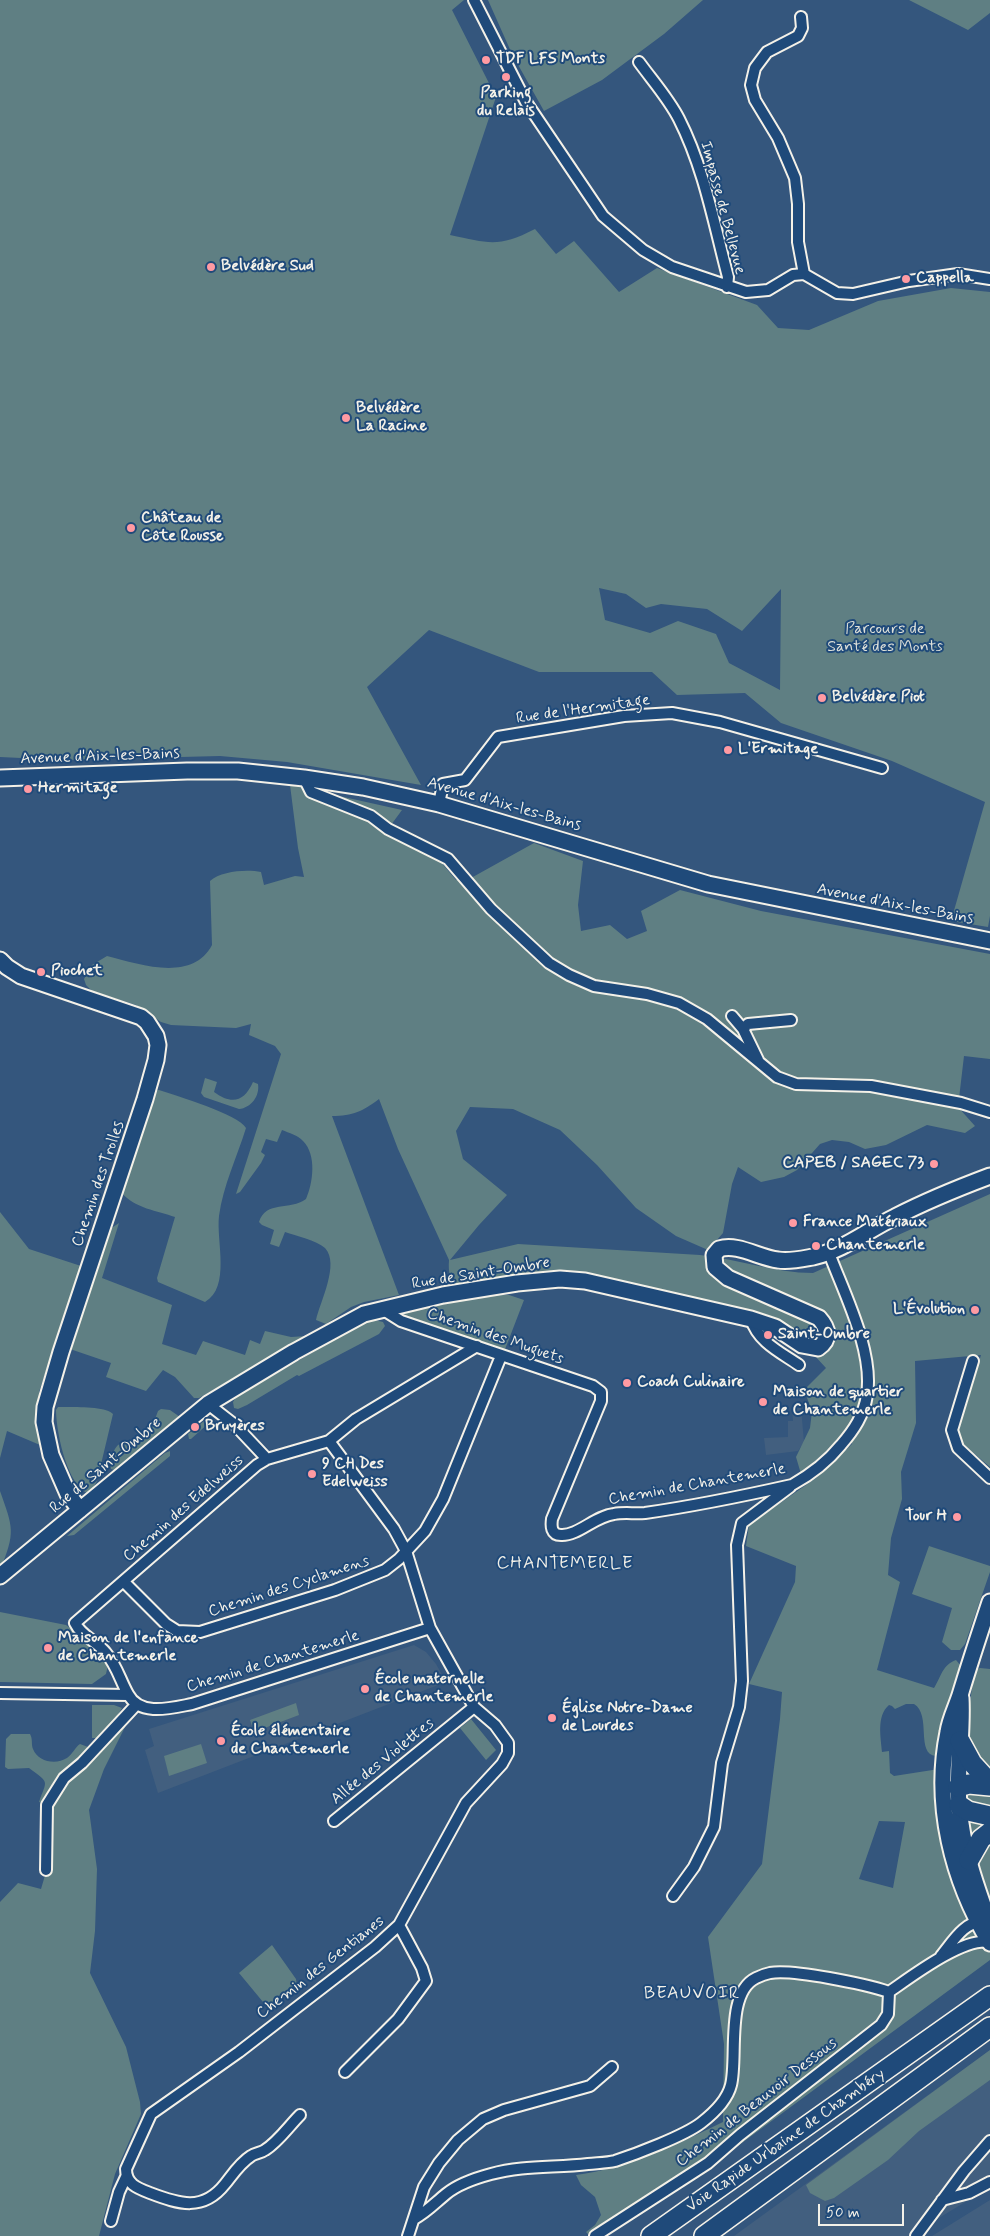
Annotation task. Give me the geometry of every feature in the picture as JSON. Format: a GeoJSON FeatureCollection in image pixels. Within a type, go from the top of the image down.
{"type":"FeatureCollection","features":[{"type":"Feature","properties":{"kind":"highway"},"geometry":{"type":"LineString","coordinates":[[960,1741],[972,1763],[990,1782]]}},
{"type":"Feature","properties":{"kind":"highway"},"geometry":{"type":"LineString","coordinates":[[990,1786],[969,1784],[953,1797],[968,1811],[990,1816]]}},
{"type":"Feature","properties":{"kind":"highway"},"geometry":{"type":"LineString","coordinates":[[969,1860],[981,1839],[990,1832]]}},
{"type":"Feature","properties":{"kind":"highway"},"geometry":{"type":"LineString","coordinates":[[921,2046],[990,1985]]}},
{"type":"Feature","properties":{"kind":"highway"},"geometry":{"type":"LineString","coordinates":[[921,2046],[990,1996]]}},
{"type":"Feature","properties":{"kind":"highway","name":"Voie Rapide Urbaine de Chambéry"},"geometry":{"type":"LineString","coordinates":[[704,2236],[990,2027]]}},
{"type":"Feature","properties":{"kind":"highway","name":"Voie Rapide Urbaine de Chambéry"},"geometry":{"type":"LineString","coordinates":[[651,2236],[921,2046]]}},
{"type":"Feature","properties":{"kind":"street"},"geometry":{"type":"LineString","coordinates":[[474,0],[526,102],[603,216],[643,250],[672,267],[726,287],[746,292],[768,290],[794,275],[804,274],[837,293],[853,294],[909,281],[958,274],[990,279]]}},
{"type":"Feature","properties":{"kind":"street"},"geometry":{"type":"LineString","coordinates":[[801,17],[802,28],[798,36],[767,52],[755,68],[751,85],[755,100],[778,138],[795,178],[798,204],[798,242],[804,274]]}},
{"type":"Feature","properties":{"kind":"street","name":"Impasse de Bellevue"},"geometry":{"type":"LineString","coordinates":[[639,62],[678,116],[690,142],[699,166],[728,277],[726,287]]}},
{"type":"Feature","properties":{"kind":"street","name":"Rue de l'Hermitage"},"geometry":{"type":"LineString","coordinates":[[439,804],[443,784],[466,780],[498,737],[624,716],[672,713],[720,722],[882,768]]}},
{"type":"Feature","properties":{"kind":"street","name":"Avenue d'Aix-les-Bains"},"geometry":{"type":"LineString","coordinates":[[0,778],[187,771],[246,772],[304,778],[402,794],[708,884],[990,941]]}},
{"type":"Feature","properties":{"kind":"street"},"geometry":{"type":"LineString","coordinates":[[304,778],[311,792],[370,816],[388,829],[448,859],[491,910],[550,963],[569,975],[594,986],[647,994],[679,1003],[706,1019],[777,1077],[796,1084],[871,1086],[961,1103],[990,1112]]}},
{"type":"Feature","properties":{"kind":"street","name":"Chemin des Trolles"},"geometry":{"type":"LineString","coordinates":[[0,960],[21,976],[141,1017],[152,1028],[158,1045],[156,1060],[145,1099],[61,1352],[45,1407],[44,1422],[51,1454],[68,1494],[80,1510]]}},
{"type":"Feature","properties":{"kind":"street"},"geometry":{"type":"LineString","coordinates":[[732,1016],[743,1029],[761,1065]]}},
{"type":"Feature","properties":{"kind":"street"},"geometry":{"type":"LineString","coordinates":[[743,1029],[748,1024],[791,1020]]}},
{"type":"Feature","properties":{"kind":"street"},"geometry":{"type":"LineString","coordinates":[[829,1253],[841,1249],[893,1218],[945,1193],[990,1176]]}},
{"type":"Feature","properties":{"kind":"street","name":"Rue de Saint-Ombre"},"geometry":{"type":"LineString","coordinates":[[0,1576],[208,1404],[327,1333],[364,1314],[444,1295],[532,1281],[560,1279],[585,1281],[751,1319],[775,1327],[802,1345],[818,1348],[824,1344],[827,1337],[827,1331],[819,1318],[728,1278],[713,1261],[719,1249],[733,1248],[780,1261],[829,1253]]}},
{"type":"Feature","properties":{"kind":"street","name":"Chemin de Chantemerle"},"geometry":{"type":"LineString","coordinates":[[553,1532],[560,1536],[572,1533],[594,1520],[614,1514],[643,1513],[792,1485],[805,1478],[836,1452],[859,1421],[867,1396],[869,1380],[861,1340],[829,1253]]}},
{"type":"Feature","properties":{"kind":"street","name":"Chemin des Muguets"},"geometry":{"type":"LineString","coordinates":[[381,1309],[401,1321],[592,1386],[601,1392],[601,1401],[552,1519],[551,1527],[553,1532]]}},
{"type":"Feature","properties":{"kind":"street"},"geometry":{"type":"LineString","coordinates":[[751,1319],[754,1330],[761,1339],[799,1365]]}},
{"type":"Feature","properties":{"kind":"street","name":"Chemin des Edelweiss"},"geometry":{"type":"LineString","coordinates":[[128,1694],[118,1670],[106,1652],[78,1630],[75,1624],[257,1465],[267,1459],[329,1441],[356,1419],[477,1346]]}},
{"type":"Feature","properties":{"kind":"street","name":"Chemin des Cyclamens"},"geometry":{"type":"LineString","coordinates":[[124,1582],[166,1624],[177,1631],[200,1632],[335,1590],[385,1570],[399,1559],[425,1531],[443,1499],[501,1356]]}},
{"type":"Feature","properties":{"kind":"street"},"geometry":{"type":"LineString","coordinates":[[973,1361],[952,1430],[958,1448],[990,1478]]}},
{"type":"Feature","properties":{"kind":"street"},"geometry":{"type":"LineString","coordinates":[[208,1404],[235,1425],[267,1459]]}},
{"type":"Feature","properties":{"kind":"street","name":"Chemin des Gentianes"},"geometry":{"type":"LineString","coordinates":[[111,2220],[119,2192],[126,2177],[126,2169],[151,2114],[239,2052],[375,1947],[399,1925],[466,1803],[502,1764],[508,1753],[508,1743],[495,1725],[474,1707],[430,1628],[406,1551],[394,1529],[329,1441]]}},
{"type":"Feature","properties":{"kind":"street"},"geometry":{"type":"LineString","coordinates":[[673,1896],[706,1847],[714,1827],[722,1762],[739,1707],[742,1681],[737,1545],[742,1523],[792,1485]]}},
{"type":"Feature","properties":{"kind":"street"},"geometry":{"type":"LineString","coordinates":[[986,1933],[943,1763],[951,1716],[961,1694],[990,1602]]}},
{"type":"Feature","properties":{"kind":"street","name":"Chemin de Chantemerle"},"geometry":{"type":"LineString","coordinates":[[136,1704],[147,1708],[160,1709],[192,1704],[430,1628]]}},
{"type":"Feature","properties":{"kind":"street"},"geometry":{"type":"LineString","coordinates":[[0,1693],[128,1694],[136,1704],[82,1763],[64,1778],[47,1806],[46,1870]]}},
{"type":"Feature","properties":{"kind":"street"},"geometry":{"type":"LineString","coordinates":[[961,1694],[962,1719],[960,1741],[947,1832],[960,1881],[986,1933]]}},
{"type":"Feature","properties":{"kind":"street","name":"Allée des Violettes"},"geometry":{"type":"LineString","coordinates":[[334,1821],[474,1707]]}},
{"type":"Feature","properties":{"kind":"street"},"geometry":{"type":"LineString","coordinates":[[345,2072],[398,2019],[426,1981],[422,1968],[399,1925]]}},
{"type":"Feature","properties":{"kind":"street"},"geometry":{"type":"LineString","coordinates":[[936,1960],[961,1933],[986,1933]]}},
{"type":"Feature","properties":{"kind":"street"},"geometry":{"type":"LineString","coordinates":[[414,2219],[426,2213],[447,2192],[469,2181],[492,2174],[526,2168],[614,2161],[660,2143],[699,2124],[717,2110],[727,2096],[731,2084],[736,2010],[742,1994],[753,1979],[770,1973],[791,1973],[872,1986],[889,1992],[936,1960],[986,1933]]}},
{"type":"Feature","properties":{"kind":"street","name":"Chemin de Beauvoir Dessous"},"geometry":{"type":"LineString","coordinates":[[594,2236],[708,2163],[740,2135],[881,2025],[888,2014],[889,1992]]}},
{"type":"Feature","properties":{"kind":"street"},"geometry":{"type":"LineString","coordinates":[[408,2236],[424,2187],[439,2163],[458,2140],[483,2118],[590,2086],[612,2067]]}},
{"type":"Feature","properties":{"kind":"street"},"geometry":{"type":"LineString","coordinates":[[126,2177],[138,2189],[176,2203],[193,2204],[210,2198],[225,2184],[231,2174],[252,2155],[264,2151],[300,2115]]}},
{"type":"Feature","properties":{"kind":"street"},"geometry":{"type":"LineString","coordinates":[[916,2236],[980,2150],[990,2141]]}},
{"type":"Feature","properties":{"kind":"street"},"geometry":{"type":"LineString","coordinates":[[942,2200],[969,2193],[990,2182]]}},
{"type":"Feature","properties":{"kind":"shaded area"},"geometry":{"type":"Polygon","coordinates":[[[792,1408],[801,1408],[804,1442],[798,1451],[766,1455],[764,1438],[788,1437],[788,1421],[793,1421],[792,1408]]]}},
{"type":"Feature","properties":{"kind":"shaded area"},"geometry":{"type":"Polygon","coordinates":[[[414,1645],[426,1652],[436,1664],[446,1682],[158,1793],[145,1750],[154,1746],[149,1729],[414,1645]]]}},
{"type":"Feature","properties":{"kind":"shaded area"},"geometry":{"type":"Polygon","coordinates":[[[990,2050],[990,2187],[929,2224],[918,2236],[734,2236],[990,2050]]]}},
{"type":"Feature","properties":{"kind":"shaded area"},"geometry":{"type":"Polygon","coordinates":[[[990,2200],[990,2236],[932,2236],[990,2200]]]}},
{"type":"Feature","properties":{"kind":"green space","name":"Parcours de Santé des Monts"},"geometry":{"type":"Polygon","coordinates":[[[0,0],[464,0],[452,10],[496,97],[450,235],[493,242],[512,239],[535,229],[556,254],[574,241],[619,292],[657,268],[757,305],[778,328],[809,330],[878,301],[951,288],[990,292],[990,916],[988,927],[951,921],[985,802],[892,761],[781,723],[745,693],[677,695],[652,672],[539,672],[429,630],[367,687],[421,785],[287,762],[220,756],[63,760],[0,757],[0,0]],[[599,588],[605,620],[650,633],[678,621],[716,634],[729,663],[780,690],[781,589],[742,631],[707,609],[661,604],[646,608],[626,594],[599,588]]]}},
{"type":"Feature","properties":{"kind":"green space"},"geometry":{"type":"Polygon","coordinates":[[[488,0],[703,0],[664,34],[602,80],[544,111],[512,54],[488,0]]]}},
{"type":"Feature","properties":{"kind":"green space"},"geometry":{"type":"Polygon","coordinates":[[[909,0],[990,0],[990,13],[968,30],[909,0]]]}},
{"type":"Feature","properties":{"kind":"green space"},"geometry":{"type":"Polygon","coordinates":[[[290,785],[402,810],[388,829],[440,861],[456,880],[471,878],[534,843],[583,861],[578,905],[581,931],[610,925],[627,939],[647,931],[641,911],[680,890],[761,911],[990,954],[990,1059],[964,1056],[958,1107],[975,1126],[965,1133],[927,1125],[886,1145],[865,1149],[849,1142],[832,1140],[820,1144],[797,1170],[784,1177],[761,1182],[738,1167],[732,1184],[723,1233],[708,1250],[676,1236],[636,1208],[597,1165],[560,1130],[513,1109],[470,1107],[456,1131],[463,1159],[507,1195],[450,1260],[518,1244],[700,1255],[785,1271],[813,1273],[990,1194],[990,1467],[956,1438],[981,1355],[915,1361],[916,1423],[901,1472],[902,1499],[891,1538],[888,1575],[900,1582],[877,1670],[934,1688],[942,1672],[951,1662],[956,1660],[961,1666],[936,1756],[930,1754],[926,1749],[922,1716],[914,1704],[906,1704],[895,1709],[889,1705],[885,1710],[880,1727],[882,1752],[889,1751],[890,1773],[894,1776],[939,1769],[990,1949],[990,1960],[674,2193],[690,2169],[589,2235],[586,2232],[595,2225],[601,2215],[595,2197],[581,2185],[576,2175],[595,2172],[633,2161],[670,2147],[723,2122],[724,2044],[708,1937],[762,1864],[782,1692],[749,1684],[795,1582],[796,1566],[746,1546],[749,1525],[816,1478],[852,1444],[849,1430],[801,1474],[796,1457],[810,1428],[812,1411],[804,1390],[826,1368],[790,1329],[765,1315],[582,1275],[458,1290],[450,1276],[449,1260],[398,1149],[379,1099],[357,1112],[332,1116],[399,1295],[364,1302],[351,1307],[326,1324],[316,1320],[330,1273],[329,1255],[325,1248],[306,1238],[285,1232],[279,1247],[270,1244],[274,1230],[259,1222],[262,1215],[273,1208],[293,1205],[306,1199],[312,1177],[312,1161],[303,1141],[299,1137],[282,1130],[277,1142],[266,1139],[261,1152],[265,1155],[261,1163],[240,1192],[236,1194],[281,1054],[275,1046],[249,1035],[251,1024],[236,1028],[171,1025],[161,1022],[136,1005],[92,991],[86,985],[84,979],[92,965],[107,956],[164,968],[192,964],[203,957],[212,945],[210,881],[227,873],[242,871],[261,872],[264,885],[295,876],[304,877],[298,848],[290,785]],[[879,1821],[859,1879],[893,1888],[905,1822],[879,1821]]]}},
{"type":"Feature","properties":{"kind":"green space"},"geometry":{"type":"Polygon","coordinates":[[[205,1078],[217,1082],[214,1092],[226,1099],[237,1099],[246,1094],[253,1082],[258,1084],[258,1093],[251,1104],[239,1109],[204,1097],[201,1093],[205,1078]]]}},
{"type":"Feature","properties":{"kind":"green space"},"geometry":{"type":"Polygon","coordinates":[[[159,1090],[220,1111],[232,1117],[246,1128],[227,1183],[219,1216],[221,1263],[218,1286],[213,1295],[205,1302],[158,1282],[157,1278],[175,1217],[140,1206],[122,1193],[154,1091],[159,1090]]]}},
{"type":"Feature","properties":{"kind":"green space"},"geometry":{"type":"Polygon","coordinates":[[[0,1212],[29,1249],[81,1266],[39,1392],[40,1445],[7,1431],[0,1458],[0,1212]]]}},
{"type":"Feature","properties":{"kind":"green space"},"geometry":{"type":"Polygon","coordinates":[[[119,1223],[102,1278],[172,1305],[162,1344],[196,1355],[203,1341],[245,1355],[250,1340],[260,1344],[265,1331],[291,1337],[307,1336],[199,1398],[194,1398],[175,1377],[163,1370],[146,1391],[106,1377],[111,1363],[70,1349],[107,1231],[119,1223]]]}},
{"type":"Feature","properties":{"kind":"green space"},"geometry":{"type":"Polygon","coordinates":[[[509,1295],[524,1300],[504,1352],[406,1318],[404,1314],[405,1311],[450,1299],[509,1295]]]}},
{"type":"Feature","properties":{"kind":"green space"},"geometry":{"type":"Polygon","coordinates":[[[370,1319],[383,1322],[385,1326],[379,1334],[299,1376],[297,1375],[247,1405],[238,1409],[234,1408],[233,1402],[236,1397],[370,1319]]]}},
{"type":"Feature","properties":{"kind":"green space"},"geometry":{"type":"Polygon","coordinates":[[[58,1407],[96,1408],[113,1414],[97,1481],[90,1494],[75,1481],[64,1457],[58,1431],[56,1410],[58,1407]]]}},
{"type":"Feature","properties":{"kind":"green space"},"geometry":{"type":"Polygon","coordinates":[[[161,1409],[170,1410],[180,1417],[130,1461],[114,1470],[111,1469],[111,1462],[116,1447],[122,1443],[135,1445],[151,1430],[158,1411],[161,1409]]]}},
{"type":"Feature","properties":{"kind":"green space"},"geometry":{"type":"Polygon","coordinates":[[[209,1417],[212,1419],[210,1422],[189,1439],[188,1434],[209,1417]]]}},
{"type":"Feature","properties":{"kind":"green space"},"geometry":{"type":"Polygon","coordinates":[[[170,1451],[170,1456],[74,1535],[67,1536],[165,1453],[170,1451]]]}},
{"type":"Feature","properties":{"kind":"green space"},"geometry":{"type":"Polygon","coordinates":[[[0,1491],[11,1530],[9,1547],[0,1570],[0,1491]]]}},
{"type":"Feature","properties":{"kind":"green space"},"geometry":{"type":"Polygon","coordinates":[[[929,1546],[990,1566],[990,1572],[965,1644],[960,1650],[951,1650],[942,1642],[952,1608],[912,1594],[929,1546]]]}},
{"type":"Feature","properties":{"kind":"green space","name":"Maison de l'enfance de Chantemerle"},"geometry":{"type":"Polygon","coordinates":[[[0,1612],[66,1625],[92,1644],[104,1658],[108,1665],[106,1674],[92,1684],[0,1682],[0,1612]]]}},
{"type":"Feature","properties":{"kind":"green space"},"geometry":{"type":"Polygon","coordinates":[[[980,1668],[990,1669],[990,1921],[968,1863],[961,1757],[975,1670],[980,1668]]]}},
{"type":"Feature","properties":{"kind":"green space"},"geometry":{"type":"Polygon","coordinates":[[[296,1703],[299,1715],[254,1732],[250,1720],[296,1703]]]}},
{"type":"Feature","properties":{"kind":"green space"},"geometry":{"type":"Polygon","coordinates":[[[92,1705],[114,1705],[122,1708],[110,1728],[99,1738],[92,1738],[92,1705]]]}},
{"type":"Feature","properties":{"kind":"green space"},"geometry":{"type":"Polygon","coordinates":[[[471,1719],[496,1750],[486,1760],[460,1728],[471,1719]]]}},
{"type":"Feature","properties":{"kind":"green space"},"geometry":{"type":"Polygon","coordinates":[[[126,1725],[104,1769],[89,1810],[97,1869],[95,1931],[90,1973],[126,2047],[140,2102],[141,2114],[115,2174],[99,2236],[0,2236],[0,1902],[18,1883],[41,1889],[51,1855],[50,1814],[61,1789],[126,1725]]]}},
{"type":"Feature","properties":{"kind":"green space"},"geometry":{"type":"Polygon","coordinates":[[[11,1734],[30,1734],[35,1753],[43,1759],[53,1762],[67,1758],[80,1744],[88,1747],[87,1751],[43,1803],[39,1802],[45,1785],[41,1777],[29,1768],[8,1769],[5,1767],[6,1739],[11,1734]]]}},
{"type":"Feature","properties":{"kind":"green space"},"geometry":{"type":"Polygon","coordinates":[[[201,1744],[207,1763],[169,1776],[164,1756],[201,1744]]]}},
{"type":"Feature","properties":{"kind":"green space"},"geometry":{"type":"Polygon","coordinates":[[[272,1945],[296,1979],[297,1986],[268,2008],[239,1973],[272,1945]]]}},
{"type":"Feature","properties":{"kind":"green space"},"geometry":{"type":"Polygon","coordinates":[[[990,2050],[990,2080],[919,2131],[888,2160],[834,2198],[825,2201],[810,2193],[806,2185],[990,2050]]]}},
{"type":"Feature","properties":{"kind":"place","name":"TDF LFS Monts"},"geometry":{"type":"Point","coordinates":[486,60]}},
{"type":"Feature","properties":{"kind":"place","name":"Parking du Relais"},"geometry":{"type":"Point","coordinates":[506,77]}},
{"type":"Feature","properties":{"kind":"place","name":"Belvédère Sud"},"geometry":{"type":"Point","coordinates":[211,267]}},
{"type":"Feature","properties":{"kind":"place","name":"Cappella"},"geometry":{"type":"Point","coordinates":[906,279]}},
{"type":"Feature","properties":{"kind":"place","name":"Belvédère La Racine"},"geometry":{"type":"Point","coordinates":[346,418]}},
{"type":"Feature","properties":{"kind":"place","name":"Château de Côte Rousse"},"geometry":{"type":"Point","coordinates":[131,528]}},
{"type":"Feature","properties":{"kind":"place","name":"Belvédère Piot"},"geometry":{"type":"Point","coordinates":[822,698]}},
{"type":"Feature","properties":{"kind":"place","name":"L'Ermitage"},"geometry":{"type":"Point","coordinates":[728,750]}},
{"type":"Feature","properties":{"kind":"place","name":"Hermitage"},"geometry":{"type":"Point","coordinates":[28,789]}},
{"type":"Feature","properties":{"kind":"place","name":"Piochet"},"geometry":{"type":"Point","coordinates":[41,972]}},
{"type":"Feature","properties":{"kind":"place","name":"CAPEB / SAGEC 73"},"geometry":{"type":"Point","coordinates":[934,1164]}},
{"type":"Feature","properties":{"kind":"place","name":"France Matériaux"},"geometry":{"type":"Point","coordinates":[793,1223]}},
{"type":"Feature","properties":{"kind":"place","name":"Chantemerle"},"geometry":{"type":"Point","coordinates":[816,1246]}},
{"type":"Feature","properties":{"kind":"place","name":"L'Évolution"},"geometry":{"type":"Point","coordinates":[975,1310]}},
{"type":"Feature","properties":{"kind":"place","name":"Saint-Ombre"},"geometry":{"type":"Point","coordinates":[768,1335]}},
{"type":"Feature","properties":{"kind":"place","name":"Coach Culinaire"},"geometry":{"type":"Point","coordinates":[627,1383]}},
{"type":"Feature","properties":{"kind":"place","name":"Maison de quartier de Chantemerle"},"geometry":{"type":"Point","coordinates":[763,1402]}},
{"type":"Feature","properties":{"kind":"place","name":"Bruyères"},"geometry":{"type":"Point","coordinates":[195,1427]}},
{"type":"Feature","properties":{"kind":"place","name":"9 CH Des Edelweiss"},"geometry":{"type":"Point","coordinates":[312,1474]}},
{"type":"Feature","properties":{"kind":"place","name":"Tour H"},"geometry":{"type":"Point","coordinates":[957,1517]}},
{"type":"Feature","properties":{"kind":"place","name":"Maison de l'enfance de Chantemerle"},"geometry":{"type":"Point","coordinates":[48,1648]}},
{"type":"Feature","properties":{"kind":"place","name":"École maternelle de Chantemerle"},"geometry":{"type":"Point","coordinates":[365,1689]}},
{"type":"Feature","properties":{"kind":"place","name":"Église Notre-Dame de Lourdes"},"geometry":{"type":"Point","coordinates":[552,1718]}},
{"type":"Feature","properties":{"kind":"place","name":"École élémentaire de Chantemerle"},"geometry":{"type":"Point","coordinates":[221,1741]}},
{"type":"Feature","properties":{"kind":"district","name":"CHANTEMERLE"},"geometry":{"type":"Point","coordinates":[565,1564]}},
{"type":"Feature","properties":{"kind":"district","name":"BEAUVOIR"},"geometry":{"type":"Point","coordinates":[692,1994]}}]}
